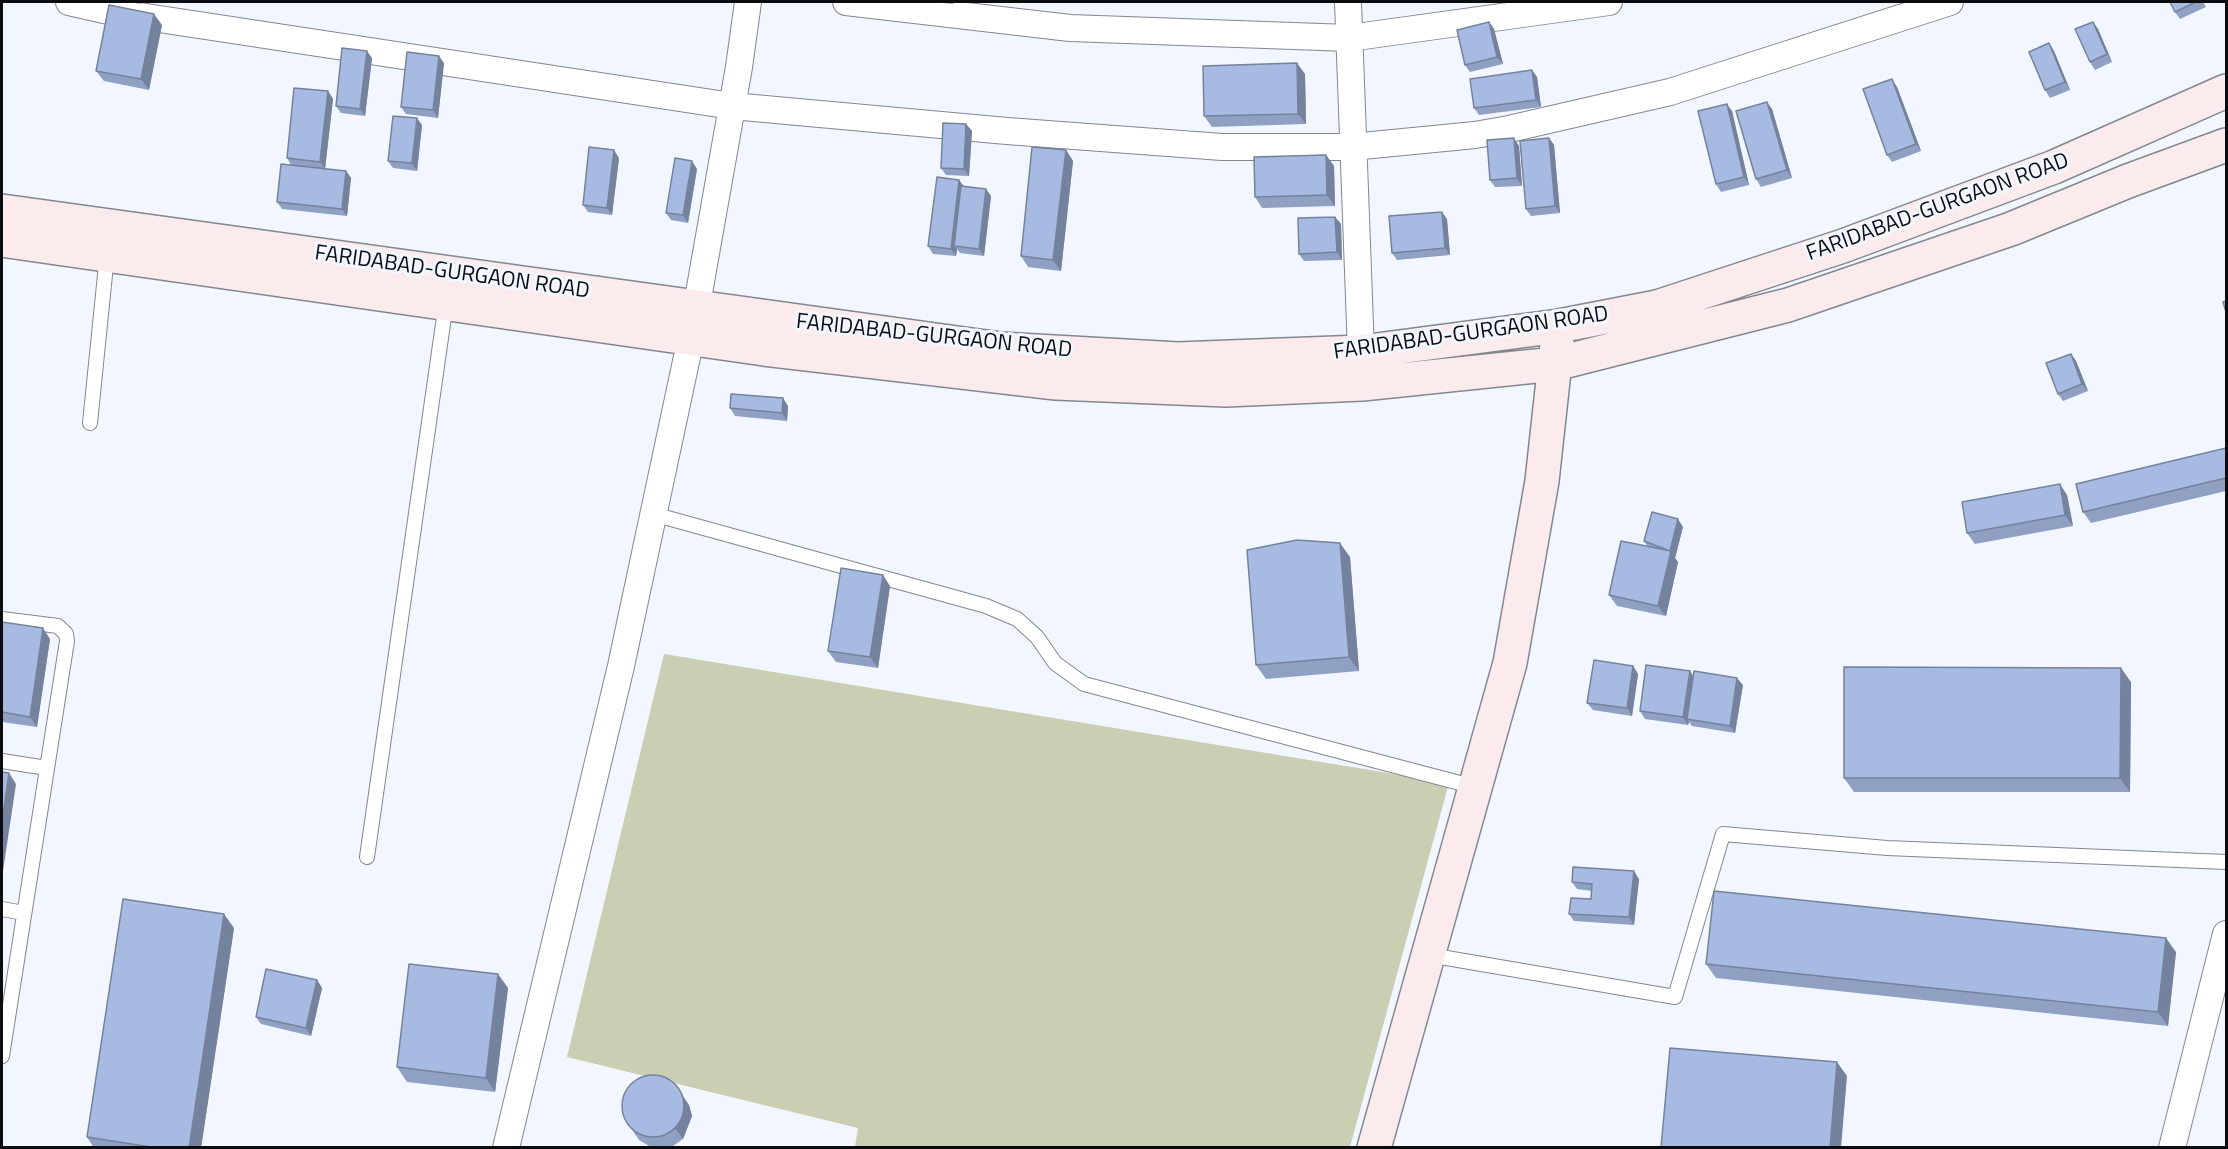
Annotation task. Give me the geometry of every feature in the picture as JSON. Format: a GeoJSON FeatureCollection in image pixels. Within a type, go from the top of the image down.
{"type":"FeatureCollection","features":[{"type":"Feature","properties":{"kind":"main road","name":"FARIDABAD-GURGAON ROAD"},"geometry":{"type":"LineString","coordinates":[[2,240],[446,303],[1001,349],[1178,359],[1361,352],[1559,326],[1657,307],[1844,246],[2054,167],[2226,92]]}},
{"type":"Feature","properties":{"kind":"main road","name":"FARIDABAD-GURGAON ROAD"},"geometry":{"type":"LineString","coordinates":[[2,211],[1056,383],[1226,390],[1374,383],[1555,364],[1788,305],[2011,229],[2226,144]]}},
{"type":"Feature","properties":{"kind":"main road"},"geometry":{"type":"LineString","coordinates":[[1374,1148],[1510,663],[1542,481],[1559,326]]}},
{"type":"Feature","properties":{"kind":"street"},"geometry":{"type":"LineString","coordinates":[[69,2],[113,12],[732,106],[1167,145],[1352,147],[1487,133],[1670,92],[1950,2]]}},
{"type":"Feature","properties":{"kind":"street"},"geometry":{"type":"LineString","coordinates":[[506,1148],[621,666],[694,323],[748,2]]}},
{"type":"Feature","properties":{"kind":"street"},"geometry":{"type":"LineString","coordinates":[[846,2],[1070,28],[1349,38],[1609,2]]}},
{"type":"Feature","properties":{"kind":"street"},"geometry":{"type":"LineString","coordinates":[[1348,2],[1361,352]]}},
{"type":"Feature","properties":{"kind":"street"},"geometry":{"type":"LineString","coordinates":[[2172,1148],[2226,934]]}},
{"type":"Feature","properties":{"kind":"lane"},"geometry":{"type":"LineString","coordinates":[[90,423],[107,255]]}},
{"type":"Feature","properties":{"kind":"lane"},"geometry":{"type":"LineString","coordinates":[[367,857],[446,303]]}},
{"type":"Feature","properties":{"kind":"lane"},"geometry":{"type":"LineString","coordinates":[[653,514],[986,606],[1017,620],[1037,637],[1055,663],[1084,684],[1475,787]]}},
{"type":"Feature","properties":{"kind":"lane"},"geometry":{"type":"LineString","coordinates":[[2,619],[58,626],[66,634],[67,648],[2,1054]]}},
{"type":"Feature","properties":{"kind":"lane"},"geometry":{"type":"LineString","coordinates":[[2,761],[47,768]]}},
{"type":"Feature","properties":{"kind":"lane"},"geometry":{"type":"LineString","coordinates":[[1429,955],[1675,996],[1724,834],[1887,848],[2226,862]]}},
{"type":"Feature","properties":{"kind":"lane"},"geometry":{"type":"LineString","coordinates":[[2,909],[24,913]]}},
{"type":"Feature","properties":{"kind":"green space"},"geometry":{"type":"Polygon","coordinates":[[[664,654],[1449,783],[1350,1147],[855,1147],[858,1128],[567,1057],[664,654]]]}},
{"type":"Feature","properties":{"kind":"building"},"geometry":{"type":"Polygon","coordinates":[[[2170,2],[2196,2],[2175,12],[2170,2]]]}},
{"type":"Feature","properties":{"kind":"building"},"geometry":{"type":"Polygon","coordinates":[[[109,5],[154,14],[141,79],[96,71],[109,5]]]}},
{"type":"Feature","properties":{"kind":"building"},"geometry":{"type":"Polygon","coordinates":[[[1489,22],[1497,57],[1465,65],[1457,30],[1489,22]]]}},
{"type":"Feature","properties":{"kind":"building"},"geometry":{"type":"Polygon","coordinates":[[[2093,22],[2107,54],[2090,62],[2075,29],[2093,22]]]}},
{"type":"Feature","properties":{"kind":"building"},"geometry":{"type":"Polygon","coordinates":[[[2049,43],[2065,82],[2045,90],[2029,52],[2049,43]]]}},
{"type":"Feature","properties":{"kind":"building"},"geometry":{"type":"Polygon","coordinates":[[[342,48],[367,51],[360,109],[336,106],[342,48]]]}},
{"type":"Feature","properties":{"kind":"building"},"geometry":{"type":"Polygon","coordinates":[[[407,52],[439,56],[433,110],[401,107],[407,52]]]}},
{"type":"Feature","properties":{"kind":"building"},"geometry":{"type":"Polygon","coordinates":[[[1297,63],[1298,114],[1204,116],[1203,66],[1297,63]]]}},
{"type":"Feature","properties":{"kind":"building"},"geometry":{"type":"Polygon","coordinates":[[[1532,70],[1536,100],[1474,108],[1470,79],[1532,70]]]}},
{"type":"Feature","properties":{"kind":"building"},"geometry":{"type":"Polygon","coordinates":[[[1892,79],[1916,144],[1887,155],[1863,89],[1892,79]]]}},
{"type":"Feature","properties":{"kind":"building"},"geometry":{"type":"Polygon","coordinates":[[[294,88],[328,91],[320,162],[287,158],[294,88]]]}},
{"type":"Feature","properties":{"kind":"building"},"geometry":{"type":"Polygon","coordinates":[[[1767,102],[1787,170],[1756,179],[1736,111],[1767,102]]]}},
{"type":"Feature","properties":{"kind":"building"},"geometry":{"type":"Polygon","coordinates":[[[1727,104],[1744,177],[1716,184],[1698,111],[1727,104]]]}},
{"type":"Feature","properties":{"kind":"building"},"geometry":{"type":"Polygon","coordinates":[[[393,116],[417,118],[412,163],[388,161],[393,116]]]}},
{"type":"Feature","properties":{"kind":"building"},"geometry":{"type":"Polygon","coordinates":[[[943,123],[966,124],[964,169],[941,168],[943,123]]]}},
{"type":"Feature","properties":{"kind":"building"},"geometry":{"type":"Polygon","coordinates":[[[1514,138],[1517,178],[1490,180],[1487,140],[1514,138]]]}},
{"type":"Feature","properties":{"kind":"building"},"geometry":{"type":"Polygon","coordinates":[[[1549,138],[1555,206],[1526,209],[1520,141],[1549,138]]]}},
{"type":"Feature","properties":{"kind":"building"},"geometry":{"type":"Polygon","coordinates":[[[589,147],[614,150],[607,208],[583,205],[589,147]]]}},
{"type":"Feature","properties":{"kind":"building"},"geometry":{"type":"Polygon","coordinates":[[[1032,147],[1066,150],[1053,260],[1021,256],[1032,147]]]}},
{"type":"Feature","properties":{"kind":"building"},"geometry":{"type":"Polygon","coordinates":[[[1326,155],[1327,195],[1255,197],[1254,157],[1326,155]]]}},
{"type":"Feature","properties":{"kind":"building"},"geometry":{"type":"Polygon","coordinates":[[[675,158],[692,161],[683,215],[666,213],[675,158]]]}},
{"type":"Feature","properties":{"kind":"building"},"geometry":{"type":"Polygon","coordinates":[[[281,164],[346,171],[342,209],[277,202],[281,164]]]}},
{"type":"Feature","properties":{"kind":"building"},"geometry":{"type":"Polygon","coordinates":[[[937,177],[959,180],[951,249],[928,246],[937,177]]]}},
{"type":"Feature","properties":{"kind":"building"},"geometry":{"type":"Polygon","coordinates":[[[961,186],[986,189],[979,249],[954,246],[961,186]]]}},
{"type":"Feature","properties":{"kind":"building"},"geometry":{"type":"Polygon","coordinates":[[[1442,212],[1445,248],[1392,253],[1389,216],[1442,212]]]}},
{"type":"Feature","properties":{"kind":"building"},"geometry":{"type":"Polygon","coordinates":[[[1335,217],[1337,252],[1299,254],[1298,218],[1335,217]]]}},
{"type":"Feature","properties":{"kind":"building"},"geometry":{"type":"Polygon","coordinates":[[[2071,354],[2082,384],[2058,394],[2046,363],[2071,354]]]}},
{"type":"Feature","properties":{"kind":"building"},"geometry":{"type":"Polygon","coordinates":[[[731,394],[783,398],[782,413],[730,408],[731,394]]]}},
{"type":"Feature","properties":{"kind":"building"},"geometry":{"type":"Polygon","coordinates":[[[2226,448],[2226,478],[2083,512],[2076,484],[2226,448]]]}},
{"type":"Feature","properties":{"kind":"building"},"geometry":{"type":"Polygon","coordinates":[[[2060,484],[2065,515],[1967,533],[1962,502],[2060,484]]]}},
{"type":"Feature","properties":{"kind":"building"},"geometry":{"type":"Polygon","coordinates":[[[1652,512],[1678,519],[1670,551],[1644,541],[1652,512]]]}},
{"type":"Feature","properties":{"kind":"building"},"geometry":{"type":"Polygon","coordinates":[[[1297,540],[1340,543],[1349,657],[1256,665],[1247,550],[1297,540]]]}},
{"type":"Feature","properties":{"kind":"building"},"geometry":{"type":"Polygon","coordinates":[[[1621,541],[1671,551],[1658,606],[1609,595],[1621,541]]]}},
{"type":"Feature","properties":{"kind":"building"},"geometry":{"type":"Polygon","coordinates":[[[841,568],[883,575],[870,657],[828,651],[841,568]]]}},
{"type":"Feature","properties":{"kind":"building"},"geometry":{"type":"Polygon","coordinates":[[[2,622],[43,628],[30,717],[2,712],[2,622]]]}},
{"type":"Feature","properties":{"kind":"building"},"geometry":{"type":"Polygon","coordinates":[[[1594,660],[1633,666],[1627,708],[1587,703],[1594,660]]]}},
{"type":"Feature","properties":{"kind":"building"},"geometry":{"type":"Polygon","coordinates":[[[1646,665],[1690,671],[1683,717],[1640,711],[1646,665]]]}},
{"type":"Feature","properties":{"kind":"building"},"geometry":{"type":"Polygon","coordinates":[[[1844,667],[2121,668],[2120,778],[1844,778],[1844,667]]]}},
{"type":"Feature","properties":{"kind":"building"},"geometry":{"type":"Polygon","coordinates":[[[1694,671],[1737,678],[1730,726],[1687,719],[1694,671]]]}},
{"type":"Feature","properties":{"kind":"building"},"geometry":{"type":"Polygon","coordinates":[[[2,772],[9,773],[2,822],[2,772]]]}},
{"type":"Feature","properties":{"kind":"building"},"geometry":{"type":"Polygon","coordinates":[[[1573,867],[1634,871],[1629,917],[1569,914],[1571,898],[1591,899],[1592,884],[1572,882],[1573,867]]]}},
{"type":"Feature","properties":{"kind":"building"},"geometry":{"type":"Polygon","coordinates":[[[1714,891],[2166,938],[2158,1012],[1706,964],[1714,891]]]}},
{"type":"Feature","properties":{"kind":"building"},"geometry":{"type":"Polygon","coordinates":[[[123,899],[224,914],[189,1148],[157,1148],[87,1137],[123,899]]]}},
{"type":"Feature","properties":{"kind":"building"},"geometry":{"type":"Polygon","coordinates":[[[409,964],[498,974],[486,1078],[397,1067],[409,964]]]}},
{"type":"Feature","properties":{"kind":"building"},"geometry":{"type":"Polygon","coordinates":[[[266,969],[317,980],[306,1028],[256,1017],[266,969]]]}},
{"type":"Feature","properties":{"kind":"building"},"geometry":{"type":"Polygon","coordinates":[[[1670,1048],[1837,1062],[1830,1148],[1661,1148],[1670,1048]]]}},
{"type":"Feature","properties":{"kind":"building"},"geometry":{"type":"Polygon","coordinates":[[[653,1075],[675,1084],[684,1106],[675,1128],[653,1137],[631,1128],[622,1106],[631,1084],[653,1075]]]}}]}
